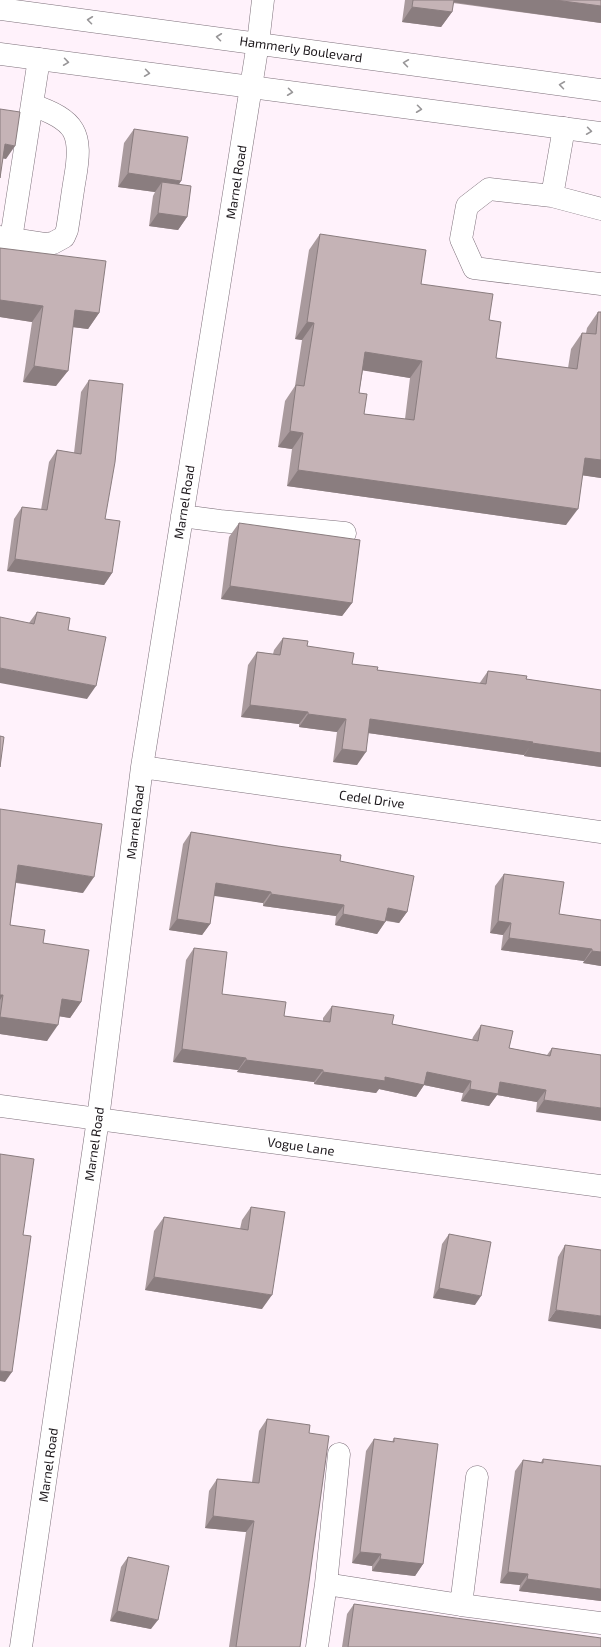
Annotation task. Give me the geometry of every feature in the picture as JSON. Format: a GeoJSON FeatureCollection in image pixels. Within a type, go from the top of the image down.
{"type":"FeatureCollection","features":[{"type":"Feature","properties":{"kind":"street","name":"Marnel Road"},"geometry":{"type":"LineString","coordinates":[[21,1647],[98,1119],[142,767],[251,87],[263,0]]}},
{"type":"Feature","properties":{"kind":"street","name":"Hammerly Boulevard"},"geometry":{"type":"LineString","coordinates":[[0,9],[258,42],[601,90]]}},
{"type":"Feature","properties":{"kind":"street"},"geometry":{"type":"LineString","coordinates":[[0,54],[601,133]]}},
{"type":"Feature","properties":{"kind":"street"},"geometry":{"type":"LineString","coordinates":[[32,106],[52,113],[65,122],[75,134],[78,141],[78,158],[64,236],[53,243],[6,238],[32,106],[39,59]]}},
{"type":"Feature","properties":{"kind":"street"},"geometry":{"type":"LineString","coordinates":[[552,196],[564,128]]}},
{"type":"Feature","properties":{"kind":"street"},"geometry":{"type":"LineString","coordinates":[[601,208],[552,196],[489,189],[467,206],[461,239],[474,268],[601,284]]}},
{"type":"Feature","properties":{"kind":"street"},"geometry":{"type":"LineString","coordinates":[[182,516],[345,533]]}},
{"type":"Feature","properties":{"kind":"street","name":"Cedel Drive"},"geometry":{"type":"LineString","coordinates":[[142,767],[601,832]]}},
{"type":"Feature","properties":{"kind":"street","name":"Vogue Lane"},"geometry":{"type":"LineString","coordinates":[[0,1106],[601,1186]]}},
{"type":"Feature","properties":{"kind":"street"},"geometry":{"type":"LineString","coordinates":[[317,1647],[326,1584],[339,1454]]}},
{"type":"Feature","properties":{"kind":"street"},"geometry":{"type":"LineString","coordinates":[[462,1604],[477,1477]]}},
{"type":"Feature","properties":{"kind":"street"},"geometry":{"type":"LineString","coordinates":[[326,1584],[601,1623]]}},
{"type":"Feature","properties":{"kind":"building"},"geometry":{"type":"Polygon","coordinates":[[[413,0],[454,0],[452,12],[412,7],[413,0]]]}},
{"type":"Feature","properties":{"kind":"building"},"geometry":{"type":"Polygon","coordinates":[[[555,0],[601,0],[601,6],[555,0]]]}},
{"type":"Feature","properties":{"kind":"building"},"geometry":{"type":"Polygon","coordinates":[[[0,109],[20,112],[15,146],[5,144],[0,178],[0,109]]]}},
{"type":"Feature","properties":{"kind":"building"},"geometry":{"type":"Polygon","coordinates":[[[134,129],[188,137],[181,181],[128,173],[134,129]]]}},
{"type":"Feature","properties":{"kind":"building"},"geometry":{"type":"Polygon","coordinates":[[[162,182],[191,186],[187,217],[158,213],[162,182]]]}},
{"type":"Feature","properties":{"kind":"building"},"geometry":{"type":"Polygon","coordinates":[[[320,234],[426,250],[421,284],[493,294],[489,320],[501,322],[496,358],[577,369],[582,333],[596,334],[598,312],[601,312],[601,460],[585,458],[578,509],[298,470],[303,433],[290,431],[296,385],[304,386],[314,323],[307,322],[320,234]],[[365,352],[359,393],[367,394],[364,414],[414,420],[422,361],[365,352]]]}},
{"type":"Feature","properties":{"kind":"building"},"geometry":{"type":"Polygon","coordinates":[[[0,248],[106,261],[99,313],[75,310],[68,371],[34,366],[43,306],[0,300],[0,248]]]}},
{"type":"Feature","properties":{"kind":"building"},"geometry":{"type":"Polygon","coordinates":[[[89,380],[123,384],[115,462],[105,519],[120,521],[112,573],[15,559],[22,507],[47,510],[57,450],[81,454],[89,380]]]}},
{"type":"Feature","properties":{"kind":"building"},"geometry":{"type":"Polygon","coordinates":[[[239,523],[360,540],[352,603],[230,586],[239,523]]]}},
{"type":"Feature","properties":{"kind":"building"},"geometry":{"type":"Polygon","coordinates":[[[37,612],[70,618],[68,630],[106,637],[96,686],[0,668],[0,617],[34,624],[37,612]]]}},
{"type":"Feature","properties":{"kind":"building"},"geometry":{"type":"Polygon","coordinates":[[[283,638],[308,641],[307,646],[354,653],[352,664],[378,667],[377,670],[486,684],[488,671],[527,676],[526,679],[601,690],[601,753],[370,719],[366,752],[342,749],[346,719],[308,714],[308,712],[250,705],[257,652],[280,655],[283,638]]]}},
{"type":"Feature","properties":{"kind":"building"},"geometry":{"type":"Polygon","coordinates":[[[0,736],[4,737],[0,767],[0,736]]]}},
{"type":"Feature","properties":{"kind":"building"},"geometry":{"type":"Polygon","coordinates":[[[0,809],[102,824],[94,877],[18,865],[10,925],[45,930],[43,943],[89,950],[81,1002],[62,999],[58,1025],[0,1017],[3,995],[0,995],[0,809]]]}},
{"type":"Feature","properties":{"kind":"building"},"geometry":{"type":"Polygon","coordinates":[[[191,832],[341,855],[340,861],[414,876],[407,912],[388,908],[385,922],[343,914],[344,905],[271,894],[271,892],[216,883],[210,924],[177,919],[191,832]]]}},
{"type":"Feature","properties":{"kind":"building"},"geometry":{"type":"Polygon","coordinates":[[[504,874],[564,882],[559,914],[601,920],[601,952],[592,951],[592,949],[509,938],[511,923],[498,921],[504,874]]]}},
{"type":"Feature","properties":{"kind":"building"},"geometry":{"type":"Polygon","coordinates":[[[194,948],[227,952],[222,994],[286,1002],[284,1016],[330,1022],[332,1006],[394,1015],[392,1024],[478,1041],[481,1025],[513,1031],[509,1048],[550,1056],[552,1048],[601,1055],[601,1108],[544,1100],[546,1090],[500,1082],[498,1094],[470,1089],[471,1081],[427,1072],[424,1085],[385,1077],[385,1081],[323,1072],[323,1070],[246,1060],[246,1058],[182,1049],[194,948]]]}},
{"type":"Feature","properties":{"kind":"building"},"geometry":{"type":"Polygon","coordinates":[[[0,1154],[34,1159],[23,1235],[31,1236],[12,1372],[0,1371],[0,1154]]]}},
{"type":"Feature","properties":{"kind":"building"},"geometry":{"type":"Polygon","coordinates":[[[251,1207],[285,1212],[272,1295],[154,1277],[164,1217],[248,1230],[251,1207]]]}},
{"type":"Feature","properties":{"kind":"building"},"geometry":{"type":"Polygon","coordinates":[[[449,1234],[491,1242],[481,1296],[439,1288],[449,1234]]]}},
{"type":"Feature","properties":{"kind":"building"},"geometry":{"type":"Polygon","coordinates":[[[565,1245],[601,1250],[601,1316],[556,1310],[565,1245]]]}},
{"type":"Feature","properties":{"kind":"building"},"geometry":{"type":"Polygon","coordinates":[[[267,1419],[310,1425],[309,1433],[329,1436],[300,1647],[236,1647],[254,1521],[213,1516],[217,1479],[259,1483],[267,1419]]]}},
{"type":"Feature","properties":{"kind":"building"},"geometry":{"type":"Polygon","coordinates":[[[394,1438],[438,1444],[423,1564],[380,1559],[381,1554],[360,1552],[374,1439],[394,1442],[394,1438]]]}},
{"type":"Feature","properties":{"kind":"building"},"geometry":{"type":"Polygon","coordinates":[[[543,1459],[601,1466],[601,1589],[527,1579],[528,1574],[508,1572],[523,1460],[543,1463],[543,1459]]]}},
{"type":"Feature","properties":{"kind":"building"},"geometry":{"type":"Polygon","coordinates":[[[128,1557],[169,1566],[158,1620],[117,1611],[128,1557]]]}},
{"type":"Feature","properties":{"kind":"building"},"geometry":{"type":"Polygon","coordinates":[[[354,1604],[601,1638],[601,1647],[348,1647],[354,1604]]]}}]}
